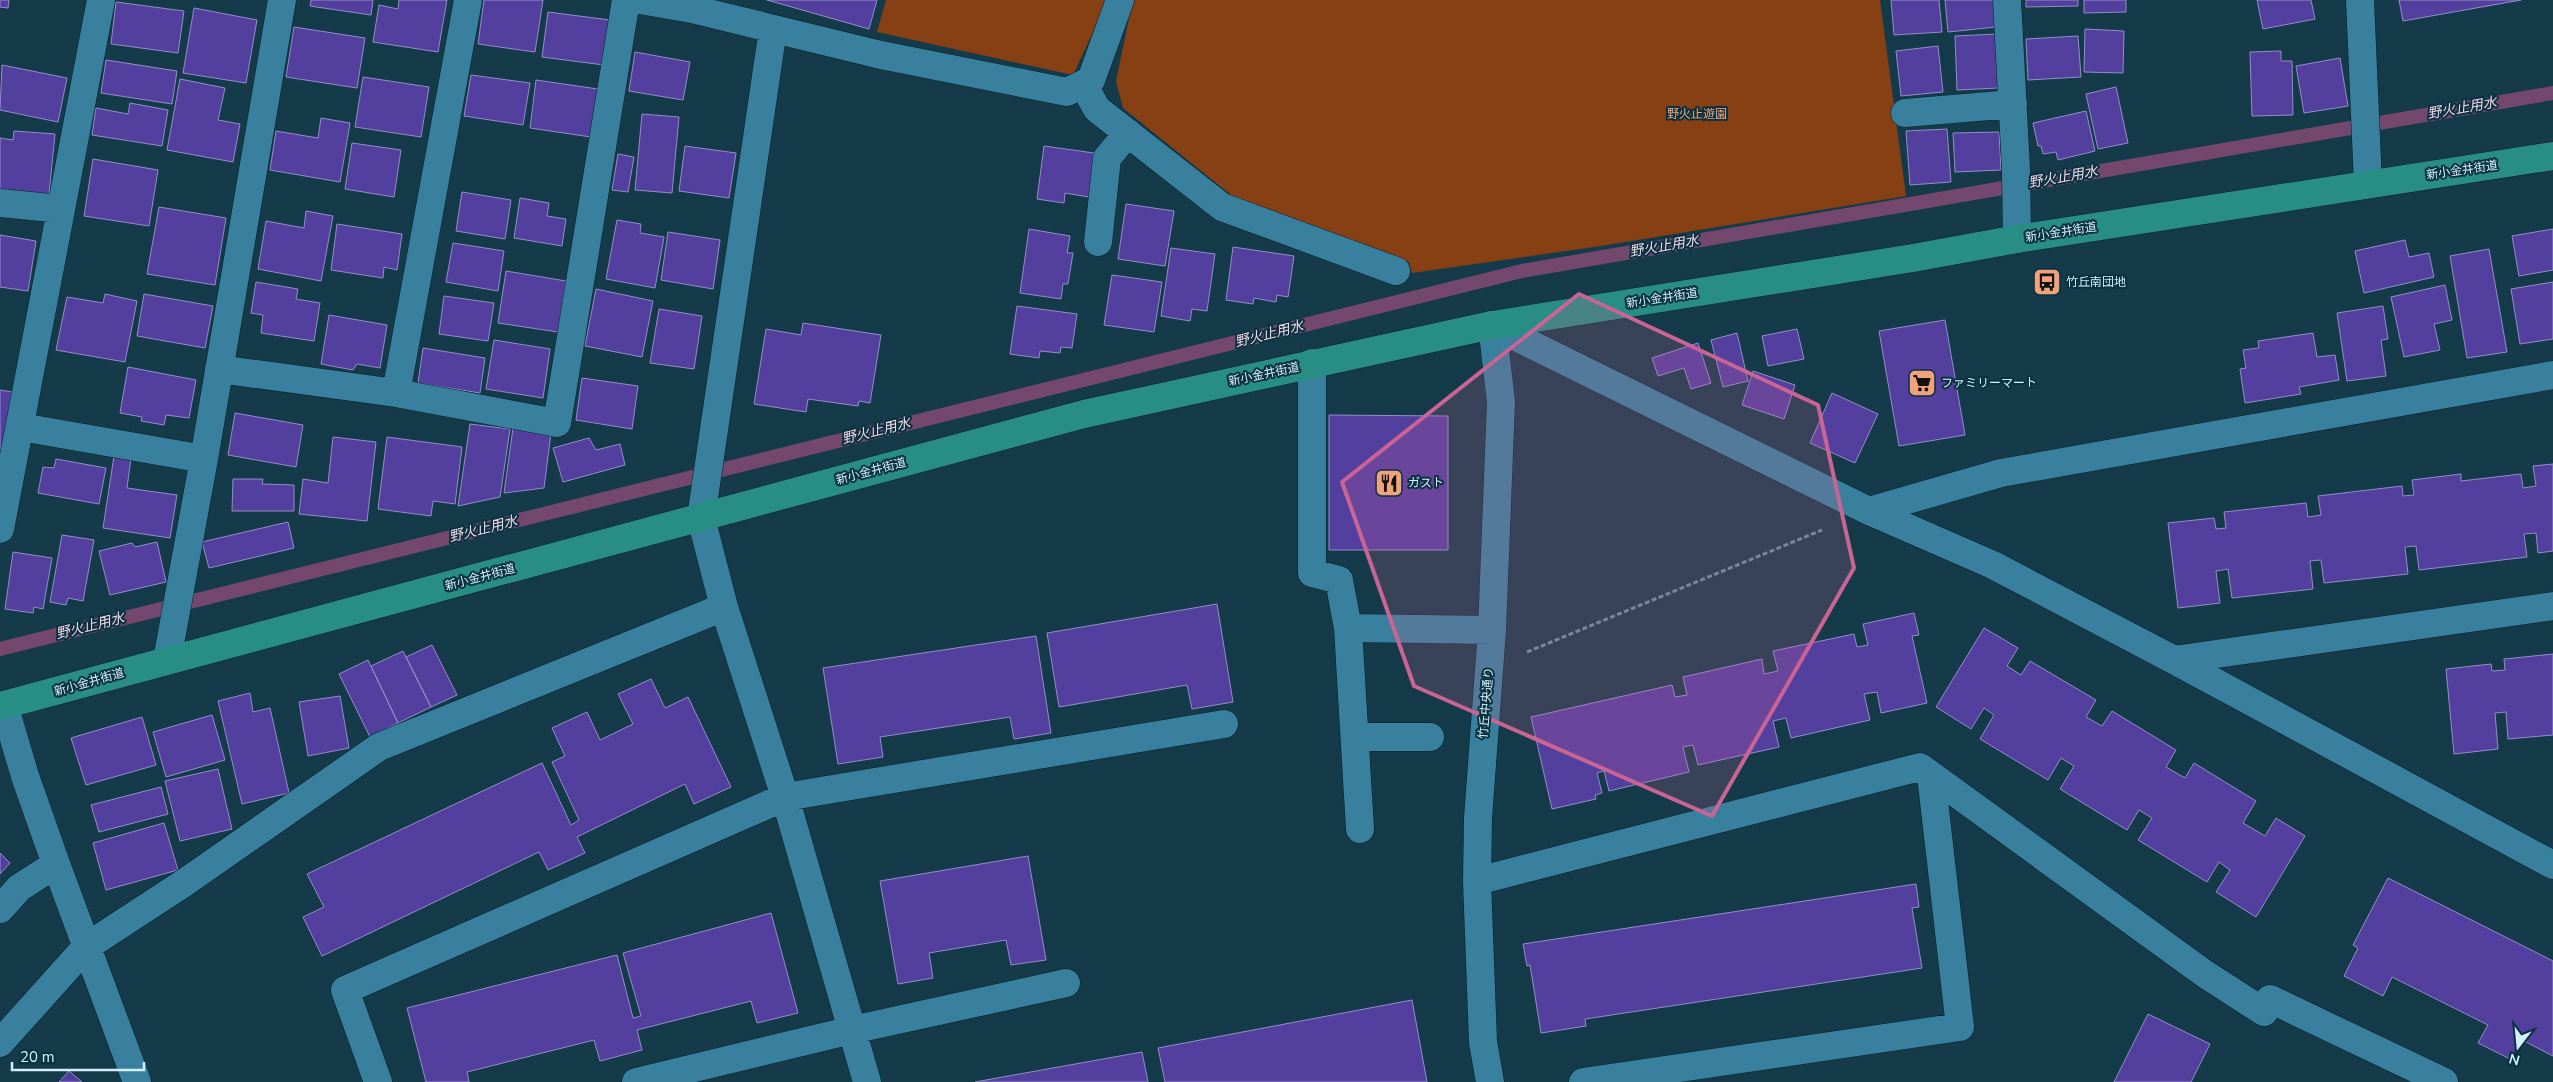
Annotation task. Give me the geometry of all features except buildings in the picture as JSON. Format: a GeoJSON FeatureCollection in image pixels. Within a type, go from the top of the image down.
{"type":"FeatureCollection","features":[{"type":"Feature","properties":{"kind":"main road","name":"新小金井街道"},"geometry":{"type":"LineString","coordinates":[[2,706],[1084,414],[1492,325],[1903,260],[2016,239],[2553,156]]}},
{"type":"Feature","properties":{"kind":"street"},"geometry":{"type":"LineString","coordinates":[[0,529],[21,428],[101,0]]}},
{"type":"Feature","properties":{"kind":"street"},"geometry":{"type":"LineString","coordinates":[[167,660],[220,369],[282,0]]}},
{"type":"Feature","properties":{"kind":"street"},"geometry":{"type":"LineString","coordinates":[[396,393],[468,0]]}},
{"type":"Feature","properties":{"kind":"street"},"geometry":{"type":"LineString","coordinates":[[220,369],[396,393],[557,423],[626,0]]}},
{"type":"Feature","properties":{"kind":"street"},"geometry":{"type":"LineString","coordinates":[[640,0],[693,5],[773,29],[881,54],[1067,92],[1092,80],[1120,0]]}},
{"type":"Feature","properties":{"kind":"street"},"geometry":{"type":"LineString","coordinates":[[2007,0],[2016,168],[2016,239]]}},
{"type":"Feature","properties":{"kind":"street"},"geometry":{"type":"LineString","coordinates":[[2360,0],[2368,184]]}},
{"type":"Feature","properties":{"kind":"street"},"geometry":{"type":"LineString","coordinates":[[773,29],[701,518],[724,607],[784,797],[867,1082]]}},
{"type":"Feature","properties":{"kind":"street"},"geometry":{"type":"LineString","coordinates":[[1083,84],[1098,109],[1222,207],[1396,271]]}},
{"type":"Feature","properties":{"kind":"street"},"geometry":{"type":"LineString","coordinates":[[1905,113],[2013,104]]}},
{"type":"Feature","properties":{"kind":"street"},"geometry":{"type":"LineString","coordinates":[[1098,242],[1107,158],[1128,133]]}},
{"type":"Feature","properties":{"kind":"street"},"geometry":{"type":"LineString","coordinates":[[0,203],[61,208]]}},
{"type":"Feature","properties":{"kind":"street"},"geometry":{"type":"LineString","coordinates":[[1492,325],[1869,511],[1993,565],[2174,660],[2553,865]]}},
{"type":"Feature","properties":{"kind":"street","name":"竹丘中央通り"},"geometry":{"type":"LineString","coordinates":[[1490,1082],[1484,1042],[1477,881],[1478,818],[1492,630],[1501,402],[1492,325]]}},
{"type":"Feature","properties":{"kind":"street"},"geometry":{"type":"LineString","coordinates":[[1312,364],[1312,572],[1339,580],[1348,628],[1360,829]]}},
{"type":"Feature","properties":{"kind":"street"},"geometry":{"type":"LineString","coordinates":[[1869,511],[2001,473],[2553,375]]}},
{"type":"Feature","properties":{"kind":"street"},"geometry":{"type":"LineString","coordinates":[[21,428],[204,459]]}},
{"type":"Feature","properties":{"kind":"street"},"geometry":{"type":"LineString","coordinates":[[2174,660],[2553,606]]}},
{"type":"Feature","properties":{"kind":"street"},"geometry":{"type":"LineString","coordinates":[[0,1043],[86,947],[184,883],[380,747],[724,607]]}},
{"type":"Feature","properties":{"kind":"street"},"geometry":{"type":"LineString","coordinates":[[1348,628],[1492,630]]}},
{"type":"Feature","properties":{"kind":"street"},"geometry":{"type":"LineString","coordinates":[[2,706],[56,864],[137,1082]]}},
{"type":"Feature","properties":{"kind":"street"},"geometry":{"type":"LineString","coordinates":[[378,1082],[345,990],[784,797],[1224,724]]}},
{"type":"Feature","properties":{"kind":"street"},"geometry":{"type":"LineString","coordinates":[[1355,736],[1430,737]]}},
{"type":"Feature","properties":{"kind":"street"},"geometry":{"type":"LineString","coordinates":[[1477,881],[1920,767],[2205,974],[2267,1005],[2444,1082]]}},
{"type":"Feature","properties":{"kind":"street"},"geometry":{"type":"LineString","coordinates":[[1583,1082],[1960,1027],[1931,775]]}},
{"type":"Feature","properties":{"kind":"street"},"geometry":{"type":"LineString","coordinates":[[0,909],[19,888],[56,864]]}},
{"type":"Feature","properties":{"kind":"street"},"geometry":{"type":"LineString","coordinates":[[636,1082],[852,1030],[1066,983]]}},
{"type":"Feature","properties":{"kind":"path"},"geometry":{"type":"LineString","coordinates":[[1490,667],[1869,511]]}},
{"type":"Feature","properties":{"kind":"highlighted area"},"geometry":{"type":"Polygon","coordinates":[[[1579,294],[1818,405],[1854,568],[1712,816],[1414,686],[1342,482],[1579,294]]]}},
{"type":"Feature","properties":{"kind":"green space"},"geometry":{"type":"Polygon","coordinates":[[[886,0],[1108,0],[1073,75],[877,32],[886,0]]]}},
{"type":"Feature","properties":{"kind":"green space","name":"野火止遊園"},"geometry":{"type":"Polygon","coordinates":[[[1133,0],[1880,0],[1906,196],[1601,246],[1412,273],[1409,262],[1231,195],[1123,108],[1116,81],[1133,0]]]}},
{"type":"Feature","properties":{"kind":"waterway","name":"野火止用水"},"geometry":{"type":"LineString","coordinates":[[0,649],[1522,271],[2553,93]]}},
{"type":"Feature","properties":{"kind":"place","name":"竹丘南団地"},"geometry":{"type":"Point","coordinates":[2047,282]}},
{"type":"Feature","properties":{"kind":"place","name":"ファミリーマート"},"geometry":{"type":"Point","coordinates":[1922,383]}},
{"type":"Feature","properties":{"kind":"place","name":"ガスト"},"geometry":{"type":"Point","coordinates":[1389,483]}}]}
